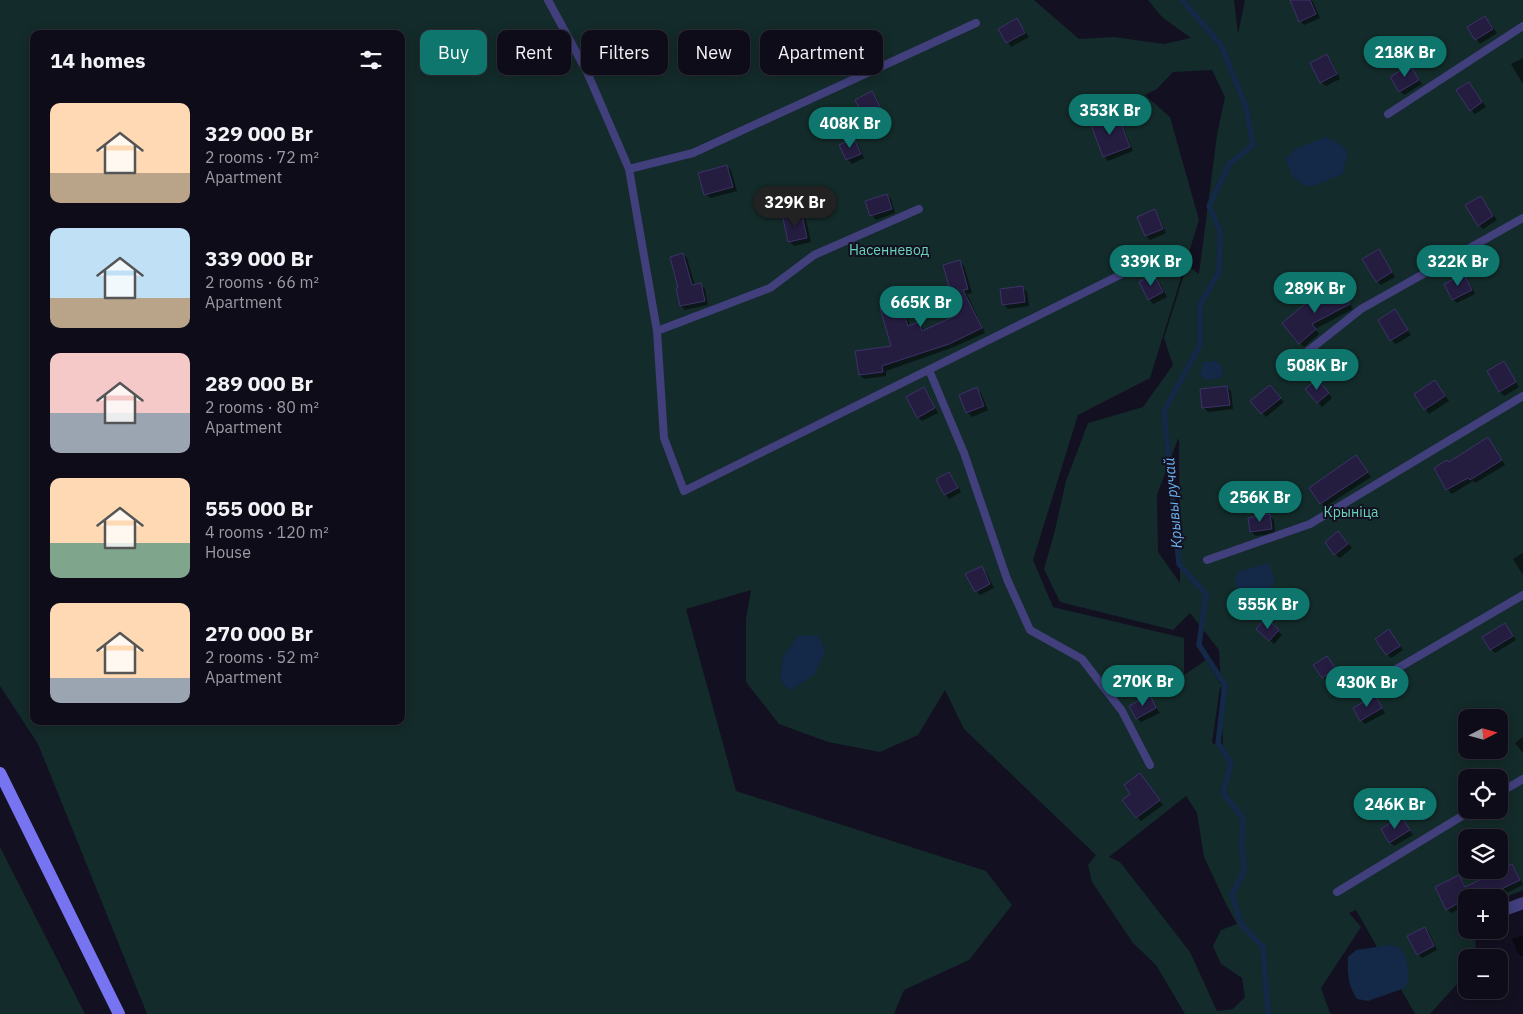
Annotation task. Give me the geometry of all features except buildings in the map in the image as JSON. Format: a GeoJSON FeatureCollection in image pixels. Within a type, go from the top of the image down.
{"type":"FeatureCollection","features":[{"type":"Feature","properties":{"kind":"main road"},"geometry":{"type":"LineString","coordinates":[[0,773],[118,1014]]}},
{"type":"Feature","properties":{"kind":"street"},"geometry":{"type":"LineString","coordinates":[[1508,909],[1523,903]]}},
{"type":"Feature","properties":{"kind":"lane"},"geometry":{"type":"LineString","coordinates":[[548,0],[587,72],[629,168],[657,331],[664,438],[684,491],[1120,275]]}},
{"type":"Feature","properties":{"kind":"lane"},"geometry":{"type":"LineString","coordinates":[[629,168],[693,153],[976,22]]}},
{"type":"Feature","properties":{"kind":"lane"},"geometry":{"type":"LineString","coordinates":[[1388,114],[1523,26]]}},
{"type":"Feature","properties":{"kind":"lane"},"geometry":{"type":"LineString","coordinates":[[657,331],[770,288],[814,255],[920,209]]}},
{"type":"Feature","properties":{"kind":"lane"},"geometry":{"type":"LineString","coordinates":[[1283,371],[1361,309],[1523,218]]}},
{"type":"Feature","properties":{"kind":"lane"},"geometry":{"type":"LineString","coordinates":[[929,370],[964,453],[1007,579],[1030,630],[1082,659],[1122,711],[1150,765]]}},
{"type":"Feature","properties":{"kind":"lane"},"geometry":{"type":"LineString","coordinates":[[1206,560],[1310,524],[1523,396]]}},
{"type":"Feature","properties":{"kind":"lane"},"geometry":{"type":"LineString","coordinates":[[1382,678],[1523,596]]}},
{"type":"Feature","properties":{"kind":"lane"},"geometry":{"type":"LineString","coordinates":[[1508,788],[1523,779]]}},
{"type":"Feature","properties":{"kind":"lane"},"geometry":{"type":"LineString","coordinates":[[1337,892],[1458,819]]}},
{"type":"Feature","properties":{"kind":"green space"},"geometry":{"type":"Polygon","coordinates":[[[0,0],[1034,0],[1079,39],[1114,37],[1164,44],[1191,38],[1162,17],[1148,0],[1234,0],[1238,34],[1245,0],[1523,0],[1523,890],[1508,896],[1508,889],[1458,889],[1458,939],[1475,939],[1476,949],[1458,949],[1458,983],[1430,1014],[1415,1014],[1356,910],[1349,913],[1361,927],[1321,988],[1330,1013],[1333,1014],[1185,1014],[1156,965],[1133,943],[1092,882],[1088,865],[1096,855],[964,729],[945,690],[918,735],[880,752],[828,742],[779,724],[746,682],[746,619],[751,590],[686,609],[736,791],[986,871],[1012,905],[969,960],[904,990],[894,1014],[147,1014],[38,744],[0,686],[0,0]],[[1212,70],[1173,72],[1157,89],[1145,95],[1170,117],[1199,220],[1150,378],[1078,415],[1033,560],[1053,607],[1184,638],[1184,675],[1206,660],[1221,685],[1219,650],[1190,613],[1173,630],[1060,602],[1044,569],[1066,481],[1088,423],[1143,407],[1173,365],[1164,338],[1187,265],[1199,274],[1217,135],[1225,97],[1212,70]],[[1179,439],[1157,495],[1158,552],[1180,583],[1179,439]],[[1221,687],[1212,743],[1223,746],[1221,687]],[[1186,796],[1109,857],[1120,862],[1190,952],[1217,1011],[1233,1009],[1245,997],[1242,978],[1221,964],[1213,946],[1221,930],[1237,924],[1204,857],[1197,813],[1186,796]]]}},
{"type":"Feature","properties":{"kind":"green space"},"geometry":{"type":"Polygon","coordinates":[[[0,847],[85,1014],[0,1014],[0,847]]]}},
{"type":"Feature","properties":{"kind":"water"},"geometry":{"type":"Polygon","coordinates":[[[1326,137],[1341,145],[1348,152],[1343,174],[1313,186],[1304,186],[1292,176],[1285,159],[1295,149],[1326,137]]]}},
{"type":"Feature","properties":{"kind":"water"},"geometry":{"type":"Polygon","coordinates":[[[1217,361],[1223,369],[1221,378],[1206,380],[1200,376],[1203,362],[1217,361]]]}},
{"type":"Feature","properties":{"kind":"water"},"geometry":{"type":"Polygon","coordinates":[[[1269,563],[1275,581],[1269,590],[1249,598],[1240,595],[1235,582],[1237,572],[1269,563]]]}},
{"type":"Feature","properties":{"kind":"water"},"geometry":{"type":"Polygon","coordinates":[[[818,635],[825,651],[815,674],[790,691],[780,680],[783,657],[798,636],[818,635]]]}},
{"type":"Feature","properties":{"kind":"water"},"geometry":{"type":"Polygon","coordinates":[[[1389,945],[1400,947],[1405,957],[1409,972],[1405,988],[1368,1001],[1357,999],[1349,979],[1348,957],[1356,950],[1389,945]]]}},
{"type":"Feature","properties":{"kind":"waterway","name":"Крывы ручай"},"geometry":{"type":"LineString","coordinates":[[1182,0],[1221,45],[1246,107],[1253,145],[1230,163],[1209,206],[1220,231],[1219,272],[1200,305],[1200,345],[1164,411],[1179,564],[1206,594],[1199,645],[1225,685],[1218,743],[1231,763],[1223,793],[1243,818],[1242,845],[1244,871],[1232,895],[1241,924],[1263,947],[1268,1014]]}},
{"type":"Feature","properties":{"kind":"park label","name":"Насенневод"},"geometry":{"type":"Point","coordinates":[889,250]}},
{"type":"Feature","properties":{"kind":"park label","name":"Крыніца"},"geometry":{"type":"Point","coordinates":[1351,512]}}]}
